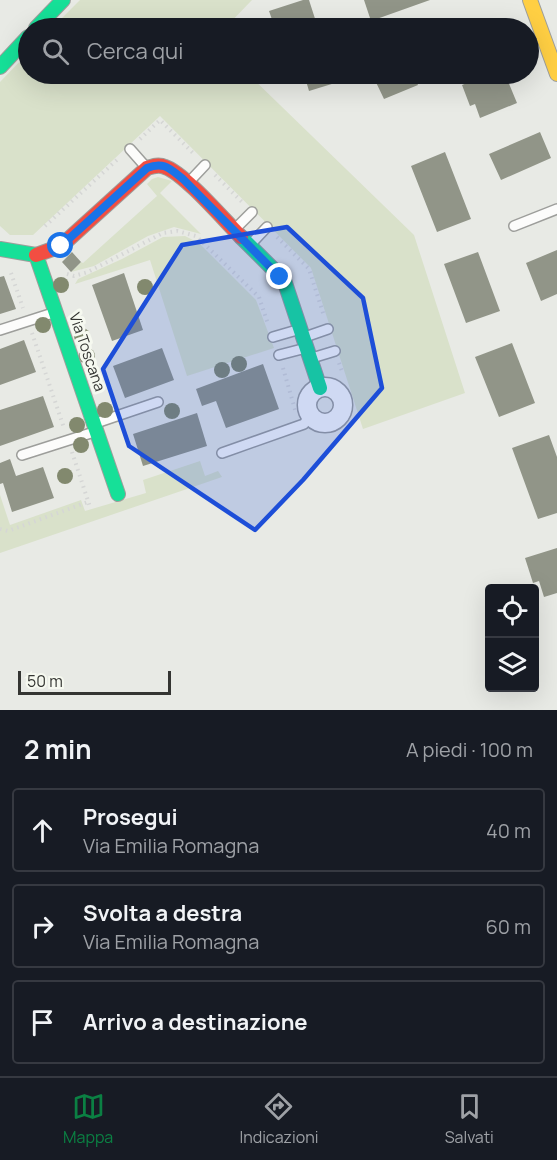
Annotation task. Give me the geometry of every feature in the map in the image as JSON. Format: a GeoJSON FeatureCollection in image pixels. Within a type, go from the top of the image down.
{"type":"FeatureCollection","features":[{"type":"Feature","properties":{"kind":"street"},"geometry":{"type":"LineString","coordinates":[[46,18],[63,0]]}},
{"type":"Feature","properties":{"kind":"street"},"geometry":{"type":"LineString","coordinates":[[530,0],[537,18]]}},
{"type":"Feature","properties":{"kind":"street"},"geometry":{"type":"LineString","coordinates":[[539,25],[557,74]]}},
{"type":"Feature","properties":{"kind":"street"},"geometry":{"type":"LineString","coordinates":[[0,67],[18,48]]}},
{"type":"Feature","properties":{"kind":"street"},"geometry":{"type":"LineString","coordinates":[[0,249],[36,255],[61,246],[147,168],[157,164],[166,167],[187,183],[284,280],[320,388]]}},
{"type":"Feature","properties":{"kind":"street","name":"Via Toscana"},"geometry":{"type":"LineString","coordinates":[[36,255],[118,494]]}},
{"type":"Feature","properties":{"kind":"street"},"geometry":{"type":"LineString","coordinates":[[326,387],[335,391],[342,399],[342,410],[336,419],[325,423],[307,419],[308,399],[315,390],[326,387]]}},
{"type":"Feature","properties":{"kind":"lane"},"geometry":{"type":"LineString","coordinates":[[130,149],[147,168]]}},
{"type":"Feature","properties":{"kind":"lane"},"geometry":{"type":"LineString","coordinates":[[187,183],[205,165]]}},
{"type":"Feature","properties":{"kind":"lane"},"geometry":{"type":"LineString","coordinates":[[514,226],[557,209]]}},
{"type":"Feature","properties":{"kind":"lane"},"geometry":{"type":"LineString","coordinates":[[234,230],[252,212]]}},
{"type":"Feature","properties":{"kind":"lane"},"geometry":{"type":"LineString","coordinates":[[249,246],[267,227]]}},
{"type":"Feature","properties":{"kind":"lane"},"geometry":{"type":"LineString","coordinates":[[0,330],[55,312]]}},
{"type":"Feature","properties":{"kind":"lane"},"geometry":{"type":"LineString","coordinates":[[279,356],[328,329]]}},
{"type":"Feature","properties":{"kind":"lane"},"geometry":{"type":"LineString","coordinates":[[273,337],[335,351]]}},
{"type":"Feature","properties":{"kind":"lane"},"geometry":{"type":"LineString","coordinates":[[22,455],[68,440],[158,402]]}},
{"type":"Feature","properties":{"kind":"lane"},"geometry":{"type":"LineString","coordinates":[[222,453],[307,419]]}},
{"type":"Feature","properties":{"kind":"path"},"geometry":{"type":"LineString","coordinates":[[14,279],[42,271],[74,276],[108,262],[162,233],[177,231],[196,236],[259,297],[273,337]]}},
{"type":"Feature","properties":{"kind":"path"},"geometry":{"type":"LineString","coordinates":[[0,529],[8,531],[89,504],[8,264]]}},
{"type":"Feature","properties":{"kind":"path"},"geometry":{"type":"LineString","coordinates":[[279,356],[295,411],[307,419]]}},
{"type":"Feature","properties":{"kind":"highlighted area"},"geometry":{"type":"Polygon","coordinates":[[[287,227],[363,298],[382,388],[303,480],[255,530],[129,446],[103,369],[182,245],[287,227]]]}},
{"type":"Feature","properties":{"kind":"green space"},"geometry":{"type":"Polygon","coordinates":[[[80,0],[252,0],[235,18],[62,18],[80,0]]]}},
{"type":"Feature","properties":{"kind":"green space"},"geometry":{"type":"Polygon","coordinates":[[[18,63],[18,84],[258,84],[414,235],[465,393],[363,429],[311,268],[160,116],[33,235],[10,235],[0,226],[0,82],[18,63]]]}},
{"type":"Feature","properties":{"kind":"green space"},"geometry":{"type":"Polygon","coordinates":[[[158,177],[172,181],[160,193],[201,234],[174,227],[148,236],[94,266],[71,272],[157,196],[147,184],[158,177]]]}},
{"type":"Feature","properties":{"kind":"green space"},"geometry":{"type":"Polygon","coordinates":[[[185,236],[199,243],[256,300],[274,348],[187,376],[150,260],[75,284],[78,279],[163,237],[185,236]]]}},
{"type":"Feature","properties":{"kind":"green space"},"geometry":{"type":"Polygon","coordinates":[[[200,461],[205,476],[218,471],[222,477],[0,553],[0,495],[10,525],[81,500],[85,511],[146,493],[143,480],[200,461]]]}},
{"type":"Feature","properties":{"kind":"building"},"geometry":{"type":"Polygon","coordinates":[[[309,0],[315,18],[271,18],[269,11],[309,0]]]}},
{"type":"Feature","properties":{"kind":"building"},"geometry":{"type":"Polygon","coordinates":[[[364,0],[430,0],[379,18],[370,18],[364,0]]]}},
{"type":"Feature","properties":{"kind":"building"},"geometry":{"type":"Polygon","coordinates":[[[307,84],[332,84],[309,91],[307,84]]]}},
{"type":"Feature","properties":{"kind":"building"},"geometry":{"type":"Polygon","coordinates":[[[377,84],[418,85],[384,99],[377,84]]]}},
{"type":"Feature","properties":{"kind":"building"},"geometry":{"type":"Polygon","coordinates":[[[509,84],[517,103],[480,118],[475,104],[470,106],[462,85],[509,84]]]}},
{"type":"Feature","properties":{"kind":"building"},"geometry":{"type":"Polygon","coordinates":[[[540,132],[551,158],[501,180],[489,154],[540,132]]]}},
{"type":"Feature","properties":{"kind":"building"},"geometry":{"type":"Polygon","coordinates":[[[445,152],[471,219],[437,232],[411,166],[445,152]]]}},
{"type":"Feature","properties":{"kind":"building"},"geometry":{"type":"Polygon","coordinates":[[[557,250],[557,294],[541,301],[526,263],[557,250]]]}},
{"type":"Feature","properties":{"kind":"building"},"geometry":{"type":"Polygon","coordinates":[[[72,252],[81,262],[71,272],[62,262],[72,252]]]}},
{"type":"Feature","properties":{"kind":"building"},"geometry":{"type":"Polygon","coordinates":[[[478,252],[500,311],[466,323],[444,264],[478,252]]]}},
{"type":"Feature","properties":{"kind":"building"},"geometry":{"type":"Polygon","coordinates":[[[124,273],[143,330],[112,341],[92,285],[124,273]]]}},
{"type":"Feature","properties":{"kind":"building"},"geometry":{"type":"Polygon","coordinates":[[[4,276],[16,309],[0,314],[0,277],[4,276]]]}},
{"type":"Feature","properties":{"kind":"building"},"geometry":{"type":"Polygon","coordinates":[[[24,340],[36,372],[0,385],[0,349],[24,340]]]}},
{"type":"Feature","properties":{"kind":"building"},"geometry":{"type":"Polygon","coordinates":[[[512,343],[535,403],[499,417],[475,357],[512,343]]]}},
{"type":"Feature","properties":{"kind":"building"},"geometry":{"type":"Polygon","coordinates":[[[162,348],[174,380],[125,398],[113,366],[162,348]]]}},
{"type":"Feature","properties":{"kind":"building"},"geometry":{"type":"Polygon","coordinates":[[[263,364],[279,409],[226,428],[216,401],[202,406],[196,389],[263,364]]]}},
{"type":"Feature","properties":{"kind":"building"},"geometry":{"type":"Polygon","coordinates":[[[43,396],[54,427],[0,446],[0,410],[43,396]]]}},
{"type":"Feature","properties":{"kind":"building"},"geometry":{"type":"Polygon","coordinates":[[[197,413],[207,446],[143,466],[133,434],[197,413]]]}},
{"type":"Feature","properties":{"kind":"building"},"geometry":{"type":"Polygon","coordinates":[[[549,435],[557,457],[557,513],[538,519],[512,448],[549,435]]]}},
{"type":"Feature","properties":{"kind":"building"},"geometry":{"type":"Polygon","coordinates":[[[10,459],[16,476],[43,467],[54,498],[12,512],[3,483],[0,484],[0,463],[10,459]]]}},
{"type":"Feature","properties":{"kind":"building"},"geometry":{"type":"Polygon","coordinates":[[[557,548],[557,593],[544,597],[539,581],[533,583],[525,558],[557,548]]]}},
{"type":"Feature","properties":{"kind":"traffic: fast"},"geometry":{"type":"LineString","coordinates":[[46,18],[63,0]]}},
{"type":"Feature","properties":{"kind":"traffic: fast"},"geometry":{"type":"LineString","coordinates":[[0,67],[18,48]]}},
{"type":"Feature","properties":{"kind":"traffic: fast"},"geometry":{"type":"LineString","coordinates":[[241,237],[284,280],[320,388]]}},
{"type":"Feature","properties":{"kind":"traffic: fast"},"geometry":{"type":"LineString","coordinates":[[0,249],[36,255],[118,494]]}},
{"type":"Feature","properties":{"kind":"traffic: slow"},"geometry":{"type":"LineString","coordinates":[[530,0],[537,18]]}},
{"type":"Feature","properties":{"kind":"traffic: slow"},"geometry":{"type":"LineString","coordinates":[[539,25],[557,74]]}},
{"type":"Feature","properties":{"kind":"traffic: jam"},"geometry":{"type":"LineString","coordinates":[[36,255],[61,246],[147,168],[156,166],[165,167],[183,178],[241,237]]}},
{"type":"Feature","properties":{"kind":"route"},"geometry":{"type":"LineString","coordinates":[[61,246],[147,168],[157,164],[166,167],[183,179],[280,277]]}}]}
